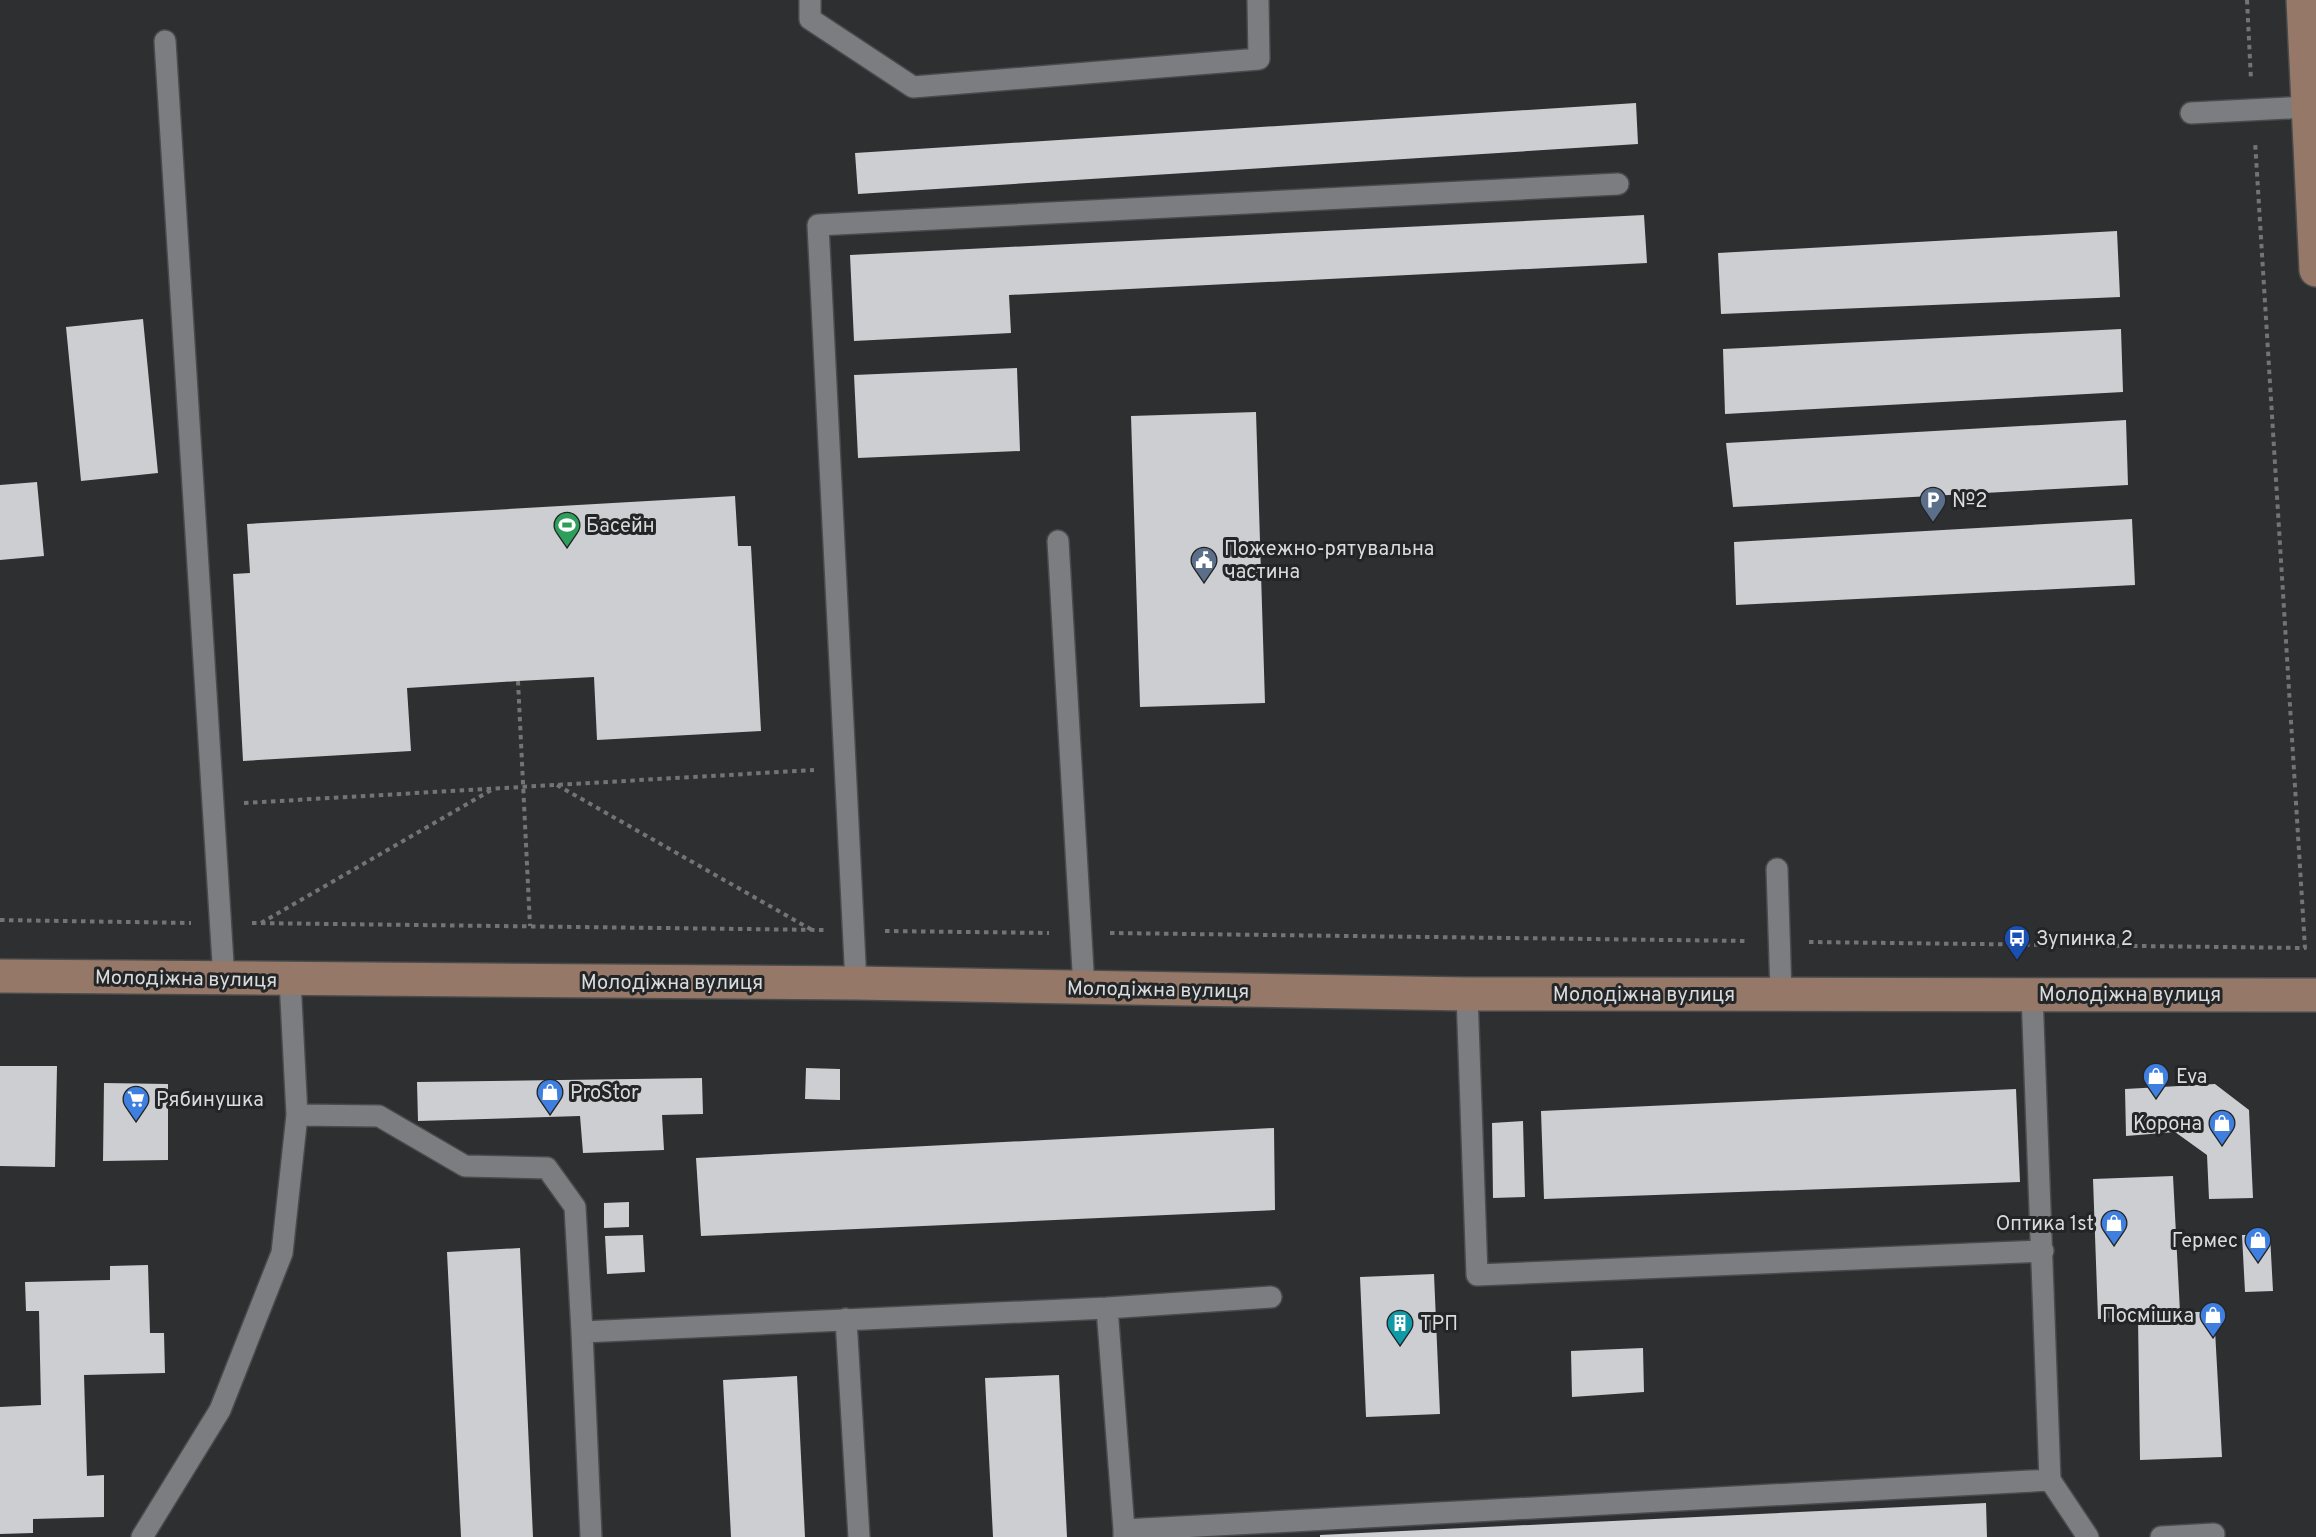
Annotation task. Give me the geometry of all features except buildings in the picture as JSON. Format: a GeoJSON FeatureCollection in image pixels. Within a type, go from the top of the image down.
{"type":"FeatureCollection","features":[{"type":"Feature","properties":{"kind":"street"},"geometry":{"type":"LineString","coordinates":[[2307,6],[2308,107],[2316,270]]}},
{"type":"Feature","properties":{"kind":"street","name":"Молодіжна вулиця"},"geometry":{"type":"LineString","coordinates":[[0,976],[856,983],[1467,994],[2316,995]]}},
{"type":"Feature","properties":{"kind":"lane"},"geometry":{"type":"LineString","coordinates":[[810,0],[810,19],[913,87],[1258,59],[1257,0]]}},
{"type":"Feature","properties":{"kind":"lane"},"geometry":{"type":"LineString","coordinates":[[165,41],[224,979]]}},
{"type":"Feature","properties":{"kind":"lane"},"geometry":{"type":"LineString","coordinates":[[2191,113],[2308,107]]}},
{"type":"Feature","properties":{"kind":"lane"},"geometry":{"type":"LineString","coordinates":[[856,983],[818,225],[1618,184]]}},
{"type":"Feature","properties":{"kind":"lane"},"geometry":{"type":"LineString","coordinates":[[1058,542],[1084,987]]}},
{"type":"Feature","properties":{"kind":"lane"},"geometry":{"type":"LineString","coordinates":[[1778,869],[1781,993]]}},
{"type":"Feature","properties":{"kind":"lane"},"geometry":{"type":"LineString","coordinates":[[142,1537],[220,1410],[282,1253],[297,1115],[290,980]]}},
{"type":"Feature","properties":{"kind":"lane"},"geometry":{"type":"LineString","coordinates":[[2032,993],[2050,1480],[2088,1537]]}},
{"type":"Feature","properties":{"kind":"lane"},"geometry":{"type":"LineString","coordinates":[[1467,994],[1477,1275],[2043,1251]]}},
{"type":"Feature","properties":{"kind":"lane"},"geometry":{"type":"LineString","coordinates":[[297,1115],[379,1116],[465,1166],[547,1168],[575,1207],[591,1537]]}},
{"type":"Feature","properties":{"kind":"lane"},"geometry":{"type":"LineString","coordinates":[[582,1332],[1107,1308],[1271,1297]]}},
{"type":"Feature","properties":{"kind":"lane"},"geometry":{"type":"LineString","coordinates":[[1107,1308],[1124,1534],[2050,1480]]}},
{"type":"Feature","properties":{"kind":"lane"},"geometry":{"type":"LineString","coordinates":[[846,1319],[859,1537]]}},
{"type":"Feature","properties":{"kind":"lane"},"geometry":{"type":"LineString","coordinates":[[2161,1537],[2214,1533]]}},
{"type":"Feature","properties":{"kind":"path"},"geometry":{"type":"LineString","coordinates":[[0,920],[2305,948],[2247,0]]}},
{"type":"Feature","properties":{"kind":"path"},"geometry":{"type":"LineString","coordinates":[[518,681],[530,926]]}},
{"type":"Feature","properties":{"kind":"path"},"geometry":{"type":"LineString","coordinates":[[213,805],[845,768]]}},
{"type":"Feature","properties":{"kind":"path"},"geometry":{"type":"LineString","coordinates":[[557,785],[812,930]]}},
{"type":"Feature","properties":{"kind":"path"},"geometry":{"type":"LineString","coordinates":[[260,923],[494,789]]}},
{"type":"Feature","properties":{"kind":"place","name":"№2"},"geometry":{"type":"Point","coordinates":[1933,523]}},
{"type":"Feature","properties":{"kind":"place","name":"Басейн"},"geometry":{"type":"Point","coordinates":[567,548]}},
{"type":"Feature","properties":{"kind":"place","name":"Пожежно-рятувальна частина"},"geometry":{"type":"Point","coordinates":[1204,583]}},
{"type":"Feature","properties":{"kind":"place","name":"Зупинка 2"},"geometry":{"type":"Point","coordinates":[2017,961]}},
{"type":"Feature","properties":{"kind":"place","name":"Eva"},"geometry":{"type":"Point","coordinates":[2156,1099]}},
{"type":"Feature","properties":{"kind":"place","name":"ProStor"},"geometry":{"type":"Point","coordinates":[550,1115]}},
{"type":"Feature","properties":{"kind":"place","name":"Рябинушка"},"geometry":{"type":"Point","coordinates":[136,1122]}},
{"type":"Feature","properties":{"kind":"place","name":"Корона"},"geometry":{"type":"Point","coordinates":[2222,1146]}},
{"type":"Feature","properties":{"kind":"place","name":"Оптика 1st"},"geometry":{"type":"Point","coordinates":[2114,1246]}},
{"type":"Feature","properties":{"kind":"place","name":"Гермес"},"geometry":{"type":"Point","coordinates":[2258,1263]}},
{"type":"Feature","properties":{"kind":"place","name":"Посмішка"},"geometry":{"type":"Point","coordinates":[2213,1338]}},
{"type":"Feature","properties":{"kind":"place","name":"ТРП"},"geometry":{"type":"Point","coordinates":[1400,1346]}}]}
